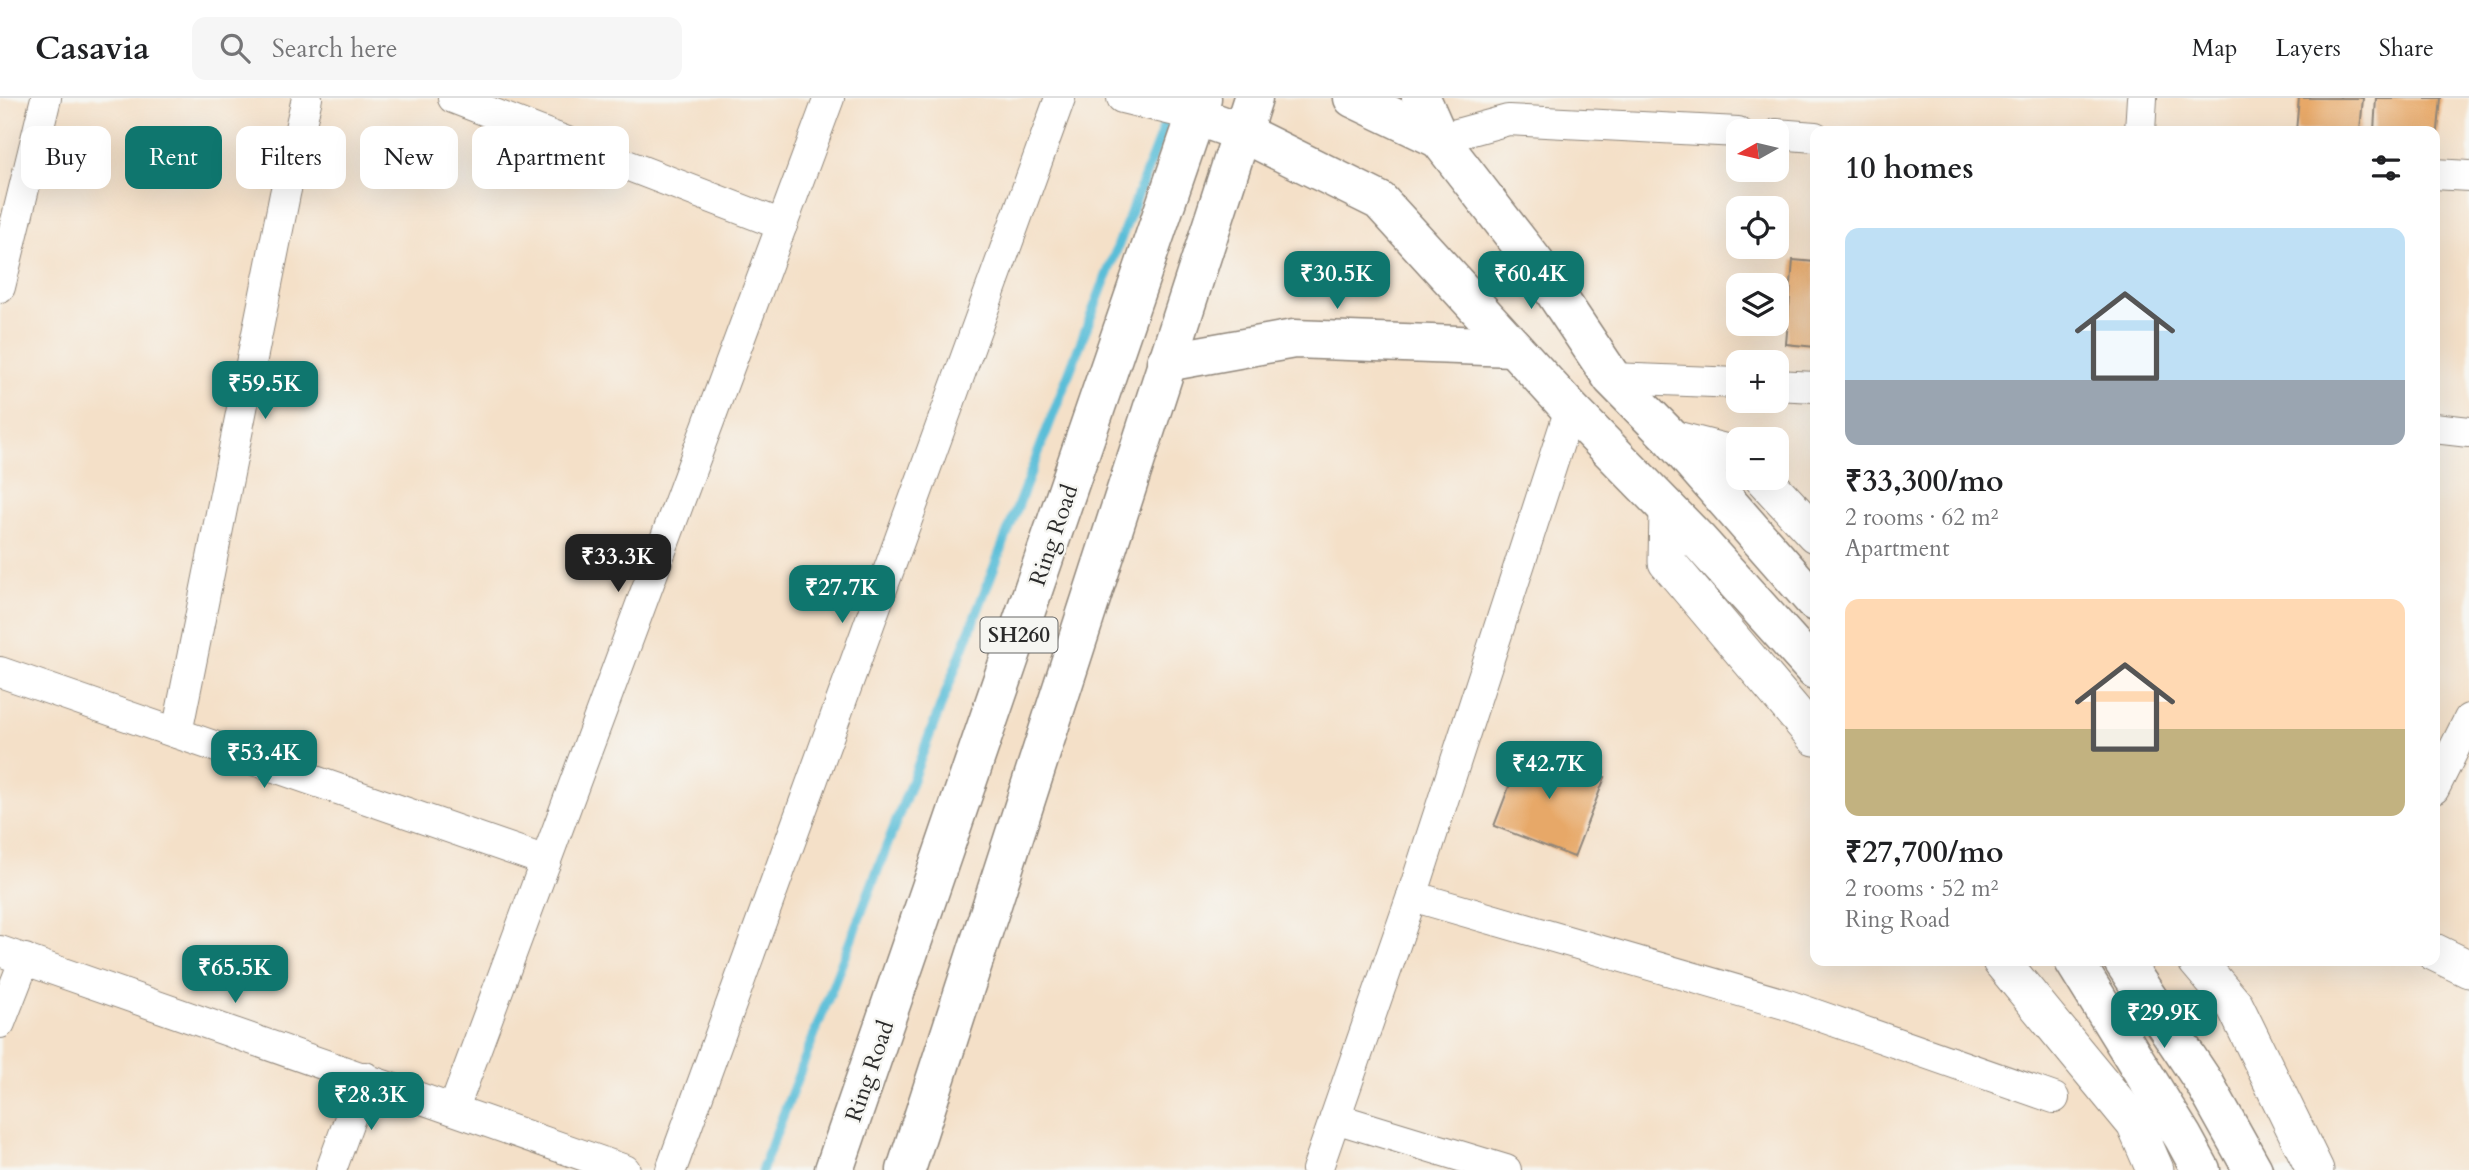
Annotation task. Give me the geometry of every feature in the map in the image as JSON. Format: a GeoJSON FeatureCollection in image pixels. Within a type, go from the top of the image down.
{"type":"FeatureCollection","features":[{"type":"Feature","properties":{"kind":"main road"},"geometry":{"type":"LineString","coordinates":[[1353,98],[1439,139]]}},
{"type":"Feature","properties":{"kind":"main road"},"geometry":{"type":"LineString","coordinates":[[1421,98],[1439,139],[1535,263],[1612,378],[1672,439],[1810,596]]}},
{"type":"Feature","properties":{"kind":"main road"},"geometry":{"type":"LineString","coordinates":[[1199,107],[1247,115],[1380,201],[1570,410],[1698,540],[1810,664]]}},
{"type":"Feature","properties":{"kind":"main road","name":"Ring Road"},"geometry":{"type":"LineString","coordinates":[[834,1170],[1199,107]]}},
{"type":"Feature","properties":{"kind":"main road","name":"SH260"},"geometry":{"type":"LineString","coordinates":[[906,1170],[1247,115]]}},
{"type":"Feature","properties":{"kind":"main road"},"geometry":{"type":"LineString","coordinates":[[1166,362],[1294,339],[1513,347]]}},
{"type":"Feature","properties":{"kind":"main road"},"geometry":{"type":"LineString","coordinates":[[2077,966],[2201,1170]]}},
{"type":"Feature","properties":{"kind":"main road"},"geometry":{"type":"LineString","coordinates":[[2126,966],[2205,1084],[2253,1170]]}},
{"type":"Feature","properties":{"kind":"street"},"geometry":{"type":"LineString","coordinates":[[0,287],[47,98]]}},
{"type":"Feature","properties":{"kind":"street"},"geometry":{"type":"LineString","coordinates":[[177,733],[282,207],[307,98]]}},
{"type":"Feature","properties":{"kind":"street"},"geometry":{"type":"LineString","coordinates":[[453,98],[782,225]]}},
{"type":"Feature","properties":{"kind":"street"},"geometry":{"type":"LineString","coordinates":[[454,1108],[829,98]]}},
{"type":"Feature","properties":{"kind":"street"},"geometry":{"type":"LineString","coordinates":[[671,1170],[1060,98]]}},
{"type":"Feature","properties":{"kind":"street"},"geometry":{"type":"LineString","coordinates":[[1122,98],[1199,107]]}},
{"type":"Feature","properties":{"kind":"street"},"geometry":{"type":"LineString","coordinates":[[2140,126],[2142,98]]}},
{"type":"Feature","properties":{"kind":"street"},"geometry":{"type":"LineString","coordinates":[[1439,139],[1508,120],[1726,131]]}},
{"type":"Feature","properties":{"kind":"street"},"geometry":{"type":"LineString","coordinates":[[1789,135],[1810,136]]}},
{"type":"Feature","properties":{"kind":"street"},"geometry":{"type":"LineString","coordinates":[[2440,174],[2469,176]]}},
{"type":"Feature","properties":{"kind":"street"},"geometry":{"type":"LineString","coordinates":[[1612,378],[1726,383]]}},
{"type":"Feature","properties":{"kind":"street"},"geometry":{"type":"LineString","coordinates":[[1789,386],[1810,387]]}},
{"type":"Feature","properties":{"kind":"street"},"geometry":{"type":"LineString","coordinates":[[1317,1170],[1412,896],[1570,410]]}},
{"type":"Feature","properties":{"kind":"street"},"geometry":{"type":"LineString","coordinates":[[2440,429],[2469,432]]}},
{"type":"Feature","properties":{"kind":"street"},"geometry":{"type":"LineString","coordinates":[[1672,439],[1726,453]]}},
{"type":"Feature","properties":{"kind":"street"},"geometry":{"type":"LineString","coordinates":[[1774,490],[1810,529]]}},
{"type":"Feature","properties":{"kind":"street"},"geometry":{"type":"LineString","coordinates":[[1668,509],[1667,562],[1810,731]]}},
{"type":"Feature","properties":{"kind":"street"},"geometry":{"type":"LineString","coordinates":[[0,672],[546,861]]}},
{"type":"Feature","properties":{"kind":"street"},"geometry":{"type":"LineString","coordinates":[[2440,777],[2469,719]]}},
{"type":"Feature","properties":{"kind":"street"},"geometry":{"type":"LineString","coordinates":[[1412,896],[1788,1004],[2054,1098]]}},
{"type":"Feature","properties":{"kind":"street"},"geometry":{"type":"LineString","coordinates":[[0,1023],[13,955],[625,1170]]}},
{"type":"Feature","properties":{"kind":"street"},"geometry":{"type":"LineString","coordinates":[[2440,955],[2469,969]]}},
{"type":"Feature","properties":{"kind":"street"},"geometry":{"type":"LineString","coordinates":[[2005,966],[2135,1124],[2155,1170]]}},
{"type":"Feature","properties":{"kind":"street"},"geometry":{"type":"LineString","coordinates":[[2201,966],[2235,1006],[2315,1170]]}},
{"type":"Feature","properties":{"kind":"street"},"geometry":{"type":"LineString","coordinates":[[331,1170],[365,1077]]}},
{"type":"Feature","properties":{"kind":"street"},"geometry":{"type":"LineString","coordinates":[[1335,1118],[1506,1170]]}},
{"type":"Feature","properties":{"kind":"building"},"geometry":{"type":"Polygon","coordinates":[[[2299,98],[2363,98],[2360,126],[2296,126],[2299,98]]]}},
{"type":"Feature","properties":{"kind":"building"},"geometry":{"type":"Polygon","coordinates":[[[2376,98],[2441,98],[2438,126],[2374,126],[2376,98]]]}},
{"type":"Feature","properties":{"kind":"building"},"geometry":{"type":"Polygon","coordinates":[[[1793,260],[1810,262],[1810,346],[1786,344],[1787,336],[1789,336],[1793,260]]]}},
{"type":"Feature","properties":{"kind":"building"},"geometry":{"type":"Polygon","coordinates":[[[1525,745],[1605,777],[1574,857],[1494,826],[1525,745]]]}},
{"type":"Feature","properties":{"kind":"waterway"},"geometry":{"type":"LineString","coordinates":[[762,1170],[1168,116]]}}]}
